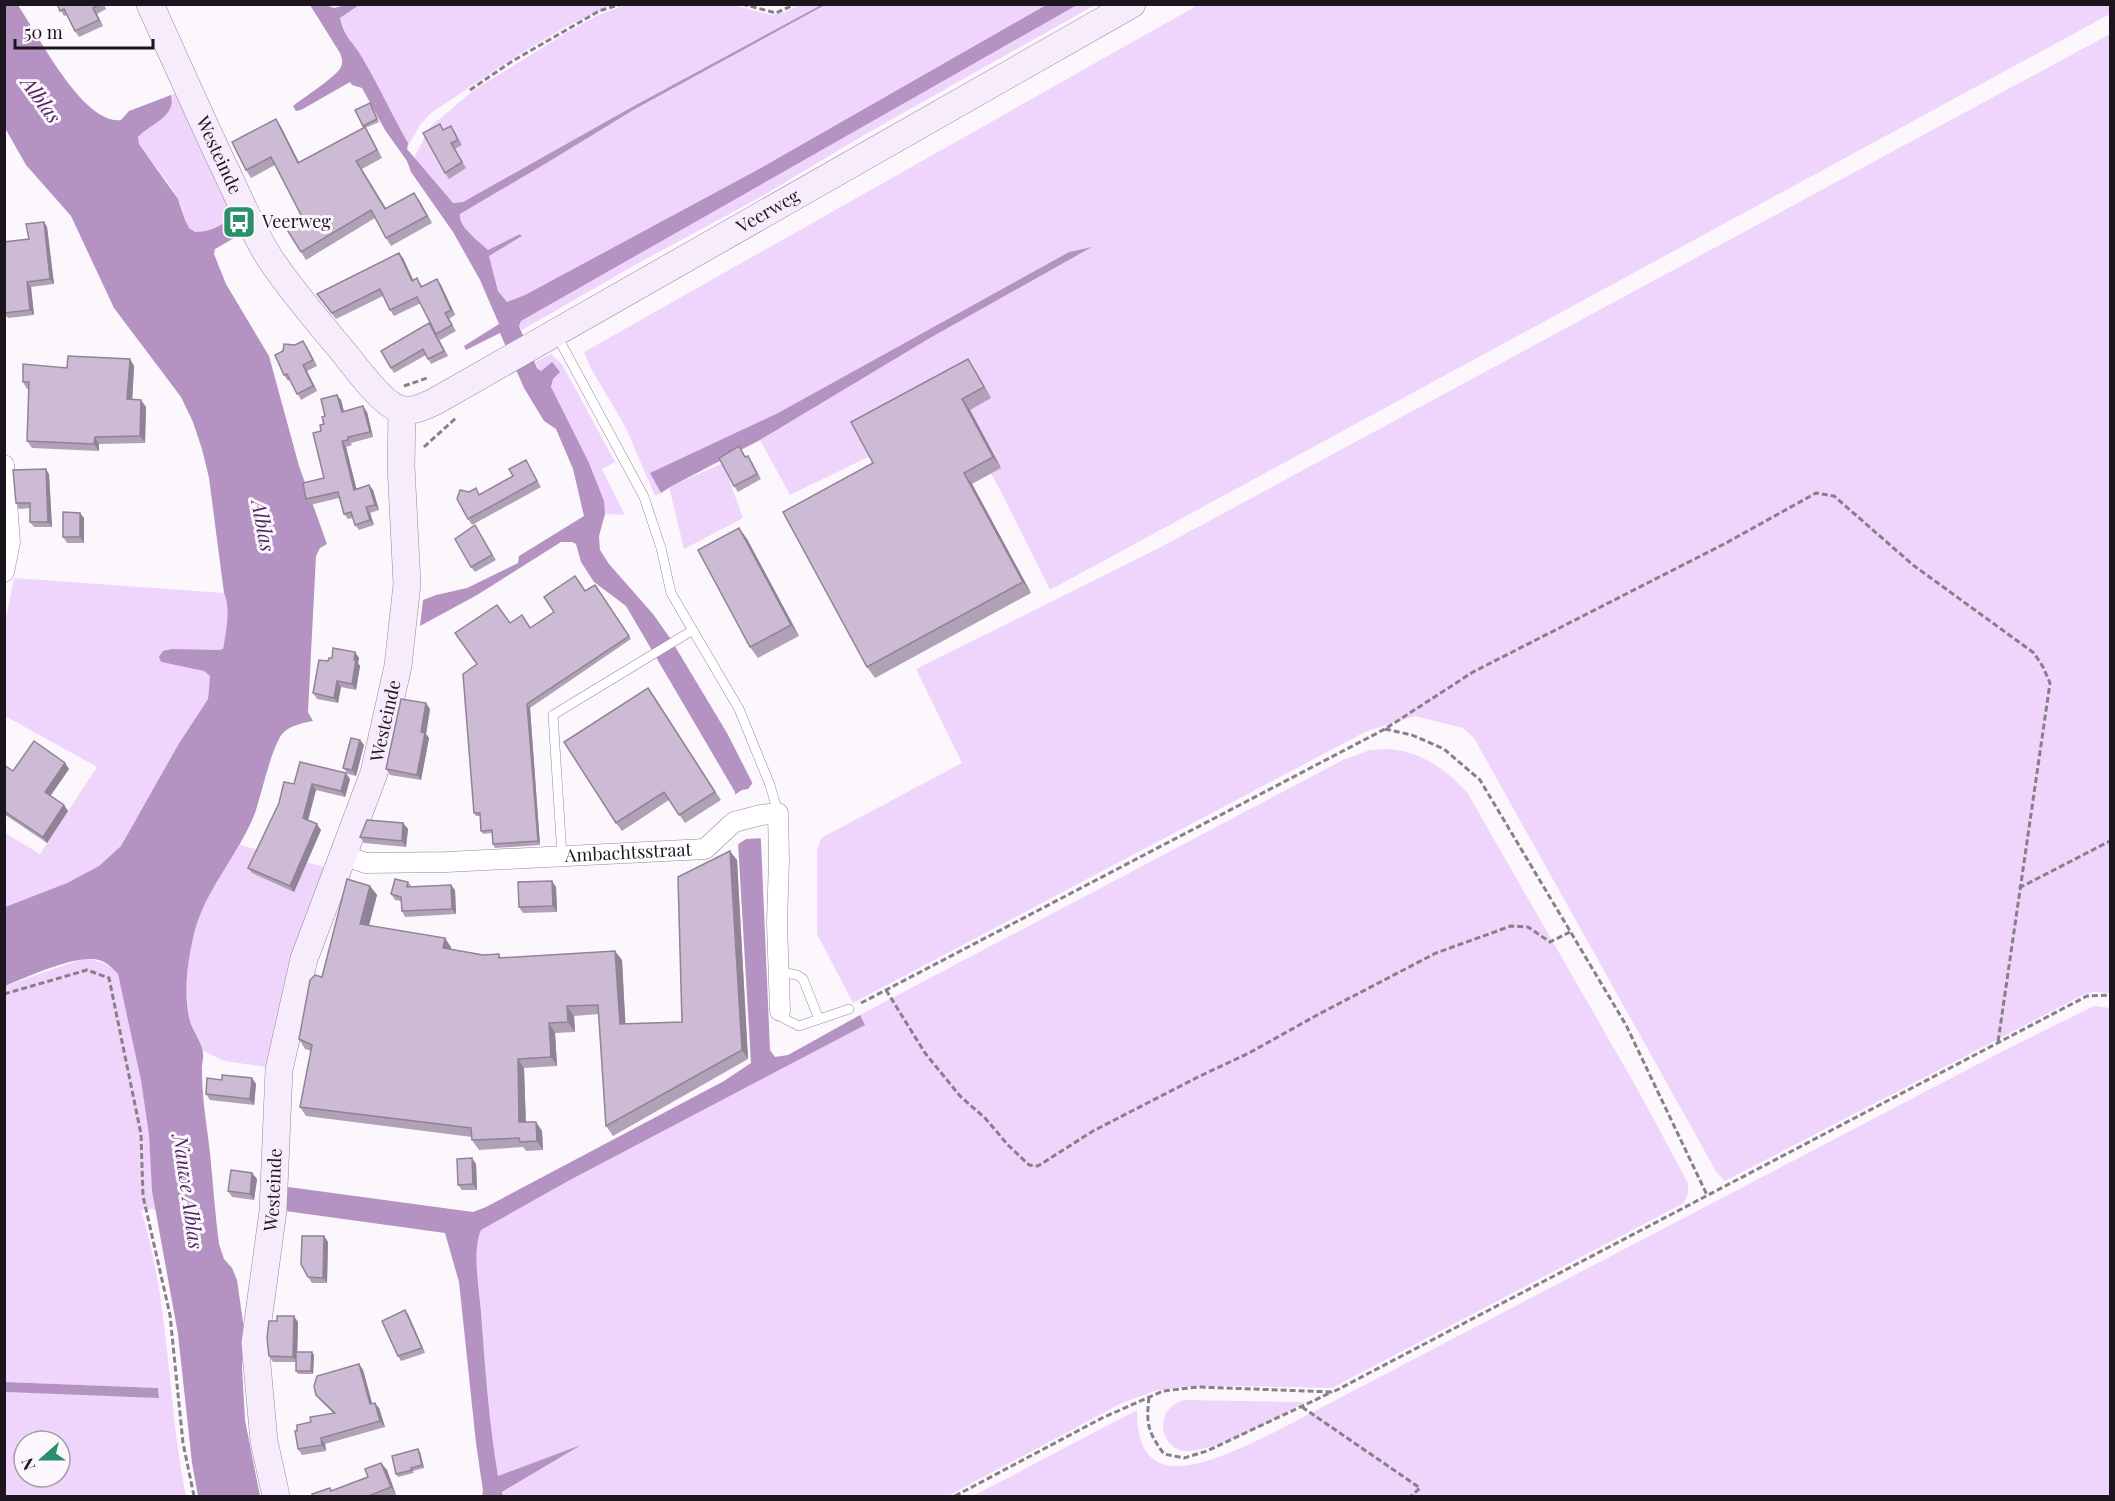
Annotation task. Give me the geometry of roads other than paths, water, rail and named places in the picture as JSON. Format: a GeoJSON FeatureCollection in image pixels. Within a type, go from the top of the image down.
{"type":"FeatureCollection","features":[{"type":"Feature","properties":{"kind":"street","name":"Westeinde"},"geometry":{"type":"LineString","coordinates":[[150,4],[198,112],[268,255],[293,292],[362,374],[388,403],[402,410],[401,466],[407,584],[398,666],[374,773],[304,959],[279,1070],[273,1211],[255,1343],[264,1441],[276,1497]]}},
{"type":"Feature","properties":{"kind":"street","name":"Veerweg"},"geometry":{"type":"LineString","coordinates":[[402,410],[423,408],[1132,4]]}},
{"type":"Feature","properties":{"kind":"street"},"geometry":{"type":"LineString","coordinates":[[4,465],[10,542],[4,572]]}},
{"type":"Feature","properties":{"kind":"street"},"geometry":{"type":"LineString","coordinates":[[770,814],[779,859],[777,923],[780,1011]]}},
{"type":"Feature","properties":{"kind":"street","name":"Ambachtsstraat"},"geometry":{"type":"LineString","coordinates":[[342,855],[366,863],[447,862],[705,849],[734,822],[770,814]]}},
{"type":"Feature","properties":{"kind":"lane"},"geometry":{"type":"LineString","coordinates":[[546,337],[644,497],[661,548],[670,593],[739,709],[770,785],[770,814]]}},
{"type":"Feature","properties":{"kind":"lane"},"geometry":{"type":"LineString","coordinates":[[562,856],[553,715],[693,630]]}},
{"type":"Feature","properties":{"kind":"lane"},"geometry":{"type":"LineString","coordinates":[[780,972],[797,975],[803,979],[819,1019]]}},
{"type":"Feature","properties":{"kind":"lane"},"geometry":{"type":"LineString","coordinates":[[780,1011],[785,1019],[799,1026],[849,1009]]}},
{"type":"Feature","properties":{"kind":"water"},"geometry":{"type":"Polygon","coordinates":[[[17,4],[76,93],[91,108],[106,118],[121,120],[129,111],[171,95],[170,109],[166,115],[138,137],[139,144],[178,199],[189,228],[195,232],[211,230],[232,216],[243,233],[215,249],[214,254],[226,284],[269,356],[299,466],[327,544],[320,548],[316,556],[308,712],[313,721],[290,728],[280,737],[248,829],[213,889],[198,921],[191,948],[187,981],[187,1003],[191,1024],[203,1053],[203,1092],[219,1244],[224,1259],[232,1268],[237,1280],[244,1329],[242,1368],[245,1420],[260,1496],[198,1496],[192,1463],[178,1334],[152,1191],[149,1135],[141,1080],[118,974],[99,960],[78,960],[52,967],[5,986],[5,907],[67,883],[99,866],[121,846],[178,745],[208,699],[210,676],[204,671],[161,662],[159,657],[163,651],[172,649],[223,649],[228,613],[209,478],[193,422],[181,397],[114,308],[71,216],[26,165],[5,128],[5,5],[17,4]]]}},
{"type":"Feature","properties":{"kind":"water"},"geometry":{"type":"Polygon","coordinates":[[[310,5],[326,5],[334,8],[359,5],[340,18],[344,31],[375,80],[408,143],[407,149],[453,203],[463,202],[632,107],[821,5],[825,5],[635,109],[460,214],[462,224],[488,250],[520,234],[522,236],[489,256],[498,291],[507,302],[525,295],[759,169],[1046,5],[1077,5],[521,321],[519,326],[537,368],[541,371],[552,362],[560,372],[553,379],[551,387],[589,463],[604,501],[605,514],[599,536],[600,550],[670,638],[727,733],[754,786],[761,841],[770,1050],[775,1057],[788,1055],[860,1015],[865,1025],[570,1180],[481,1230],[477,1248],[477,1270],[498,1476],[581,1445],[502,1492],[503,1496],[482,1496],[459,1282],[445,1233],[278,1210],[281,1186],[473,1212],[724,1081],[751,1063],[735,792],[626,606],[594,582],[581,562],[576,544],[561,542],[477,595],[420,626],[423,600],[467,588],[518,563],[519,556],[584,516],[573,469],[556,429],[544,421],[524,388],[500,333],[466,350],[464,346],[499,324],[480,280],[453,232],[411,172],[407,161],[385,130],[362,88],[350,82],[301,110],[296,111],[293,106],[333,76],[342,64],[340,53],[310,5]]]}},
{"type":"Feature","properties":{"kind":"water"},"geometry":{"type":"Polygon","coordinates":[[[1092,247],[930,338],[760,440],[661,493],[650,473],[778,413],[1069,252],[1092,247]]]}},
{"type":"Feature","properties":{"kind":"water"},"geometry":{"type":"Polygon","coordinates":[[[5,1382],[158,1388],[159,1398],[5,1392],[5,1382]]]}},
{"type":"Feature","properties":{"kind":"place","name":"Veerweg"},"geometry":{"type":"Point","coordinates":[239,222]}},
{"type":"Feature","properties":{"kind":"water label","name":"Alblas"},"geometry":{"type":"Point","coordinates":[41,100]}},
{"type":"Feature","properties":{"kind":"water label","name":"Alblas"},"geometry":{"type":"Point","coordinates":[263,526]}},
{"type":"Feature","properties":{"kind":"water label","name":"Nauwe Alblas"},"geometry":{"type":"Point","coordinates":[188,1192]}}]}
